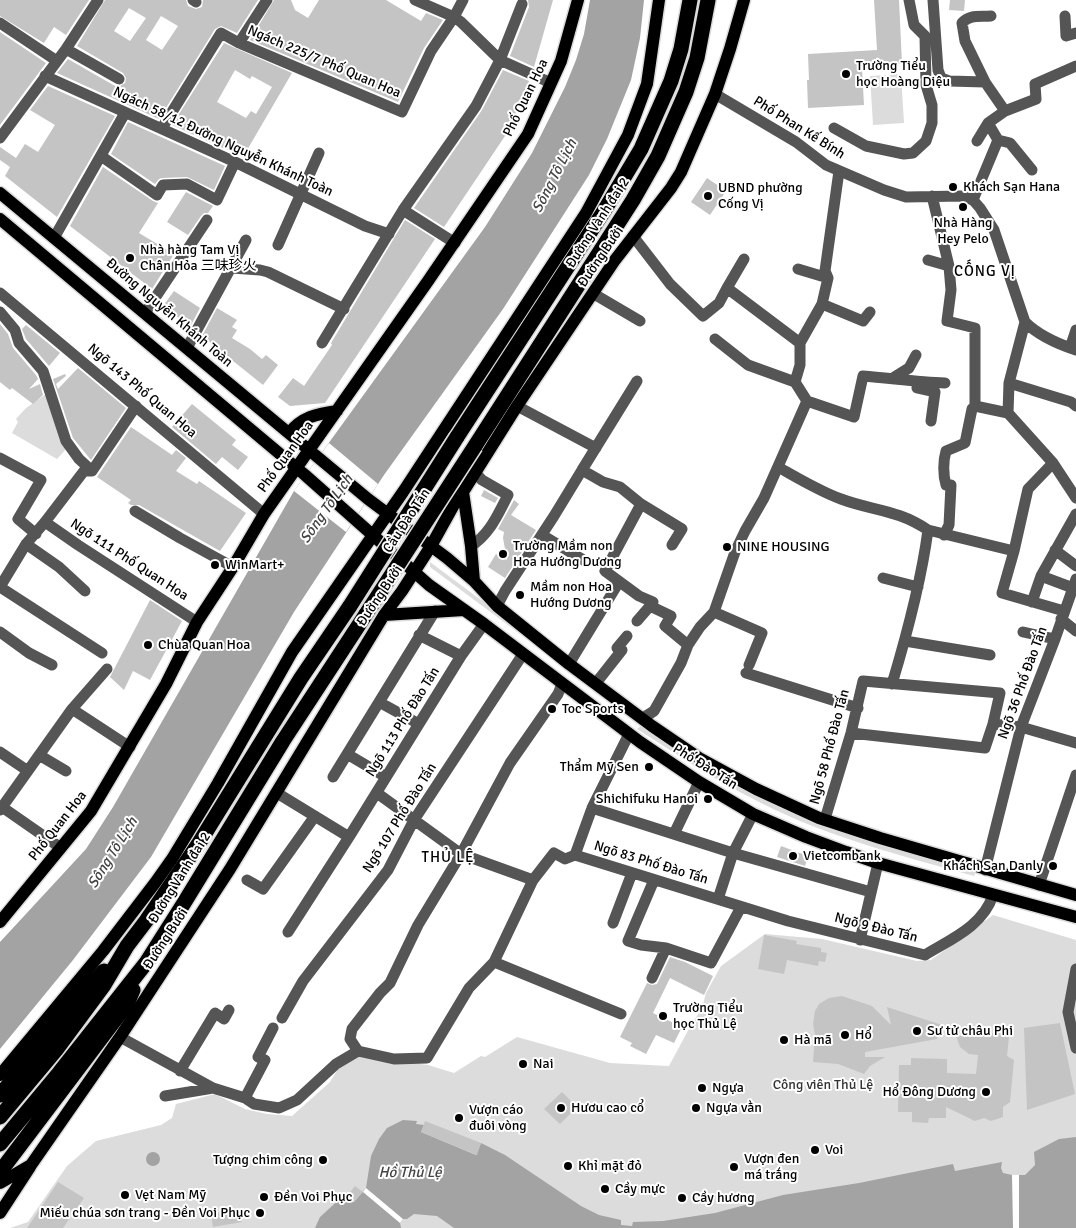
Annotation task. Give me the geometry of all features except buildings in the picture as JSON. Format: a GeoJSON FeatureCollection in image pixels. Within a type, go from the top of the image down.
{"type":"FeatureCollection","features":[{"type":"Feature","properties":{"kind":"highway","name":"Đường Vành đai 2"},"geometry":{"type":"LineString","coordinates":[[457,437],[604,211],[641,149],[681,49],[690,0]]}},
{"type":"Feature","properties":{"kind":"highway","name":"Đường Vành đai 2"},"geometry":{"type":"LineString","coordinates":[[475,446],[634,200],[658,156],[686,92],[695,66],[708,0]]}},
{"type":"Feature","properties":{"kind":"highway","name":"Cầu Đào Tấn"},"geometry":{"type":"LineString","coordinates":[[350,606],[457,437]]}},
{"type":"Feature","properties":{"kind":"highway","name":"Cầu Đào Tấn"},"geometry":{"type":"LineString","coordinates":[[366,614],[475,446]]}},
{"type":"Feature","properties":{"kind":"highway","name":"Đường Vành đai 2"},"geometry":{"type":"LineString","coordinates":[[0,1117],[81,1017],[104,985],[127,946],[199,843],[301,678],[350,606]]}},
{"type":"Feature","properties":{"kind":"highway","name":"Đường Vành đai 2"},"geometry":{"type":"LineString","coordinates":[[0,1144],[146,963],[283,741],[366,614]]}},
{"type":"Feature","properties":{"kind":"highway"},"geometry":{"type":"LineString","coordinates":[[0,1095],[86,990],[127,946]]}},
{"type":"Feature","properties":{"kind":"highway"},"geometry":{"type":"LineString","coordinates":[[0,1172],[127,1004],[146,963]]}},
{"type":"Feature","properties":{"kind":"main road","name":"Phố Quan Hoa"},"geometry":{"type":"LineString","coordinates":[[0,921],[91,811],[166,684],[197,622],[233,567],[264,514],[314,453],[337,411],[455,243],[528,134],[562,61],[578,0]]}},
{"type":"Feature","properties":{"kind":"main road"},"geometry":{"type":"LineString","coordinates":[[0,1075],[103,951],[155,883],[218,783],[292,652],[414,476],[586,213],[618,156],[639,109],[647,84],[659,0]]}},
{"type":"Feature","properties":{"kind":"main road","name":"Đường Bưởi"},"geometry":{"type":"LineString","coordinates":[[0,1183],[31,1165],[120,1037],[230,869],[384,615],[415,573],[459,497],[517,406],[633,236],[671,188],[681,172],[715,94],[744,0]]}},
{"type":"Feature","properties":{"kind":"main road","name":"Đường Nguyễn Khánh Toàn"},"geometry":{"type":"LineString","coordinates":[[0,193],[388,514]]}},
{"type":"Feature","properties":{"kind":"main road"},"geometry":{"type":"LineString","coordinates":[[0,219],[300,471],[373,536]]}},
{"type":"Feature","properties":{"kind":"main road"},"geometry":{"type":"LineString","coordinates":[[289,434],[296,424],[304,419],[321,413],[337,411]]}},
{"type":"Feature","properties":{"kind":"main road"},"geometry":{"type":"LineString","coordinates":[[414,476],[425,498],[438,505],[459,497],[471,546],[474,581]]}},
{"type":"Feature","properties":{"kind":"main road","name":"Phố Đào Tấn"},"geometry":{"type":"LineString","coordinates":[[388,514],[474,581],[497,606],[570,664],[691,752],[729,776],[797,809],[825,820],[880,838],[986,864],[1040,885],[1076,895]]}},
{"type":"Feature","properties":{"kind":"main road","name":"Phố Đào Tấn"},"geometry":{"type":"LineString","coordinates":[[373,536],[429,585],[484,624],[629,734],[699,782],[753,814],[806,837],[878,864],[1076,917]]}},
{"type":"Feature","properties":{"kind":"main road"},"geometry":{"type":"LineString","coordinates":[[384,615],[464,610]]}},
{"type":"Feature","properties":{"kind":"main road"},"geometry":{"type":"LineString","coordinates":[[629,734],[643,718]]}},
{"type":"Feature","properties":{"kind":"main road"},"geometry":{"type":"LineString","coordinates":[[0,1213],[31,1165]]}},
{"type":"Feature","properties":{"kind":"street"},"geometry":{"type":"LineString","coordinates":[[0,138],[66,49],[98,0]]}},
{"type":"Feature","properties":{"kind":"street"},"geometry":{"type":"LineString","coordinates":[[240,42],[267,0]]}},
{"type":"Feature","properties":{"kind":"street"},"geometry":{"type":"LineString","coordinates":[[415,0],[454,17],[473,32],[500,60],[551,83]]}},
{"type":"Feature","properties":{"kind":"street","name":"Ngách 225/7 Phố Quan Hoa"},"geometry":{"type":"LineString","coordinates":[[162,128],[221,33],[402,112],[431,51],[463,0]]}},
{"type":"Feature","properties":{"kind":"street"},"geometry":{"type":"LineString","coordinates":[[834,128],[866,146],[904,154],[913,153],[926,142],[932,123],[932,105],[926,85],[925,36],[914,25],[909,0]]}},
{"type":"Feature","properties":{"kind":"street"},"geometry":{"type":"LineString","coordinates":[[933,0],[938,70],[942,78],[949,81],[985,82]]}},
{"type":"Feature","properties":{"kind":"street"},"geometry":{"type":"LineString","coordinates":[[322,343],[403,210],[476,106],[500,60],[522,4]]}},
{"type":"Feature","properties":{"kind":"street"},"geometry":{"type":"LineString","coordinates":[[991,16],[966,18],[962,23],[965,41],[985,82],[1005,111]]}},
{"type":"Feature","properties":{"kind":"street"},"geometry":{"type":"LineString","coordinates":[[1065,16],[1071,34]]}},
{"type":"Feature","properties":{"kind":"street"},"geometry":{"type":"LineString","coordinates":[[2,29],[57,61]]}},
{"type":"Feature","properties":{"kind":"street","name":"Ngách 58/12 Đường Nguyễn Khánh Toàn"},"geometry":{"type":"LineString","coordinates":[[66,49],[118,79]]}},
{"type":"Feature","properties":{"kind":"street"},"geometry":{"type":"LineString","coordinates":[[977,141],[988,123],[1005,111],[1036,99],[1034,84],[1076,66]]}},
{"type":"Feature","properties":{"kind":"street","name":"Ngách 58/12 Đường Nguyễn Khánh Toàn"},"geometry":{"type":"LineString","coordinates":[[45,76],[235,162],[365,226],[389,234]]}},
{"type":"Feature","properties":{"kind":"street","name":"Phố Phan Kế Bính"},"geometry":{"type":"LineString","coordinates":[[715,94],[774,128],[826,164],[884,190],[906,197],[962,196],[973,200]]}},
{"type":"Feature","properties":{"kind":"street"},"geometry":{"type":"LineString","coordinates":[[54,238],[126,113]]}},
{"type":"Feature","properties":{"kind":"street"},"geometry":{"type":"LineString","coordinates":[[988,123],[998,140],[1010,143],[1032,170]]}},
{"type":"Feature","properties":{"kind":"street"},"geometry":{"type":"LineString","coordinates":[[998,140],[973,200],[994,230],[1025,322],[1033,330],[1073,349],[1076,330]]}},
{"type":"Feature","properties":{"kind":"street"},"geometry":{"type":"LineString","coordinates":[[278,245],[319,153]]}},
{"type":"Feature","properties":{"kind":"street"},"geometry":{"type":"LineString","coordinates":[[101,156],[157,195],[163,185],[187,184],[217,200],[235,162]]}},
{"type":"Feature","properties":{"kind":"street"},"geometry":{"type":"LineString","coordinates":[[795,382],[800,365],[800,343],[822,304],[828,278],[825,271],[839,171]]}},
{"type":"Feature","properties":{"kind":"street"},"geometry":{"type":"LineString","coordinates":[[932,196],[948,266],[951,290],[947,321],[975,328],[976,406],[972,409],[965,443],[946,451],[944,457],[946,485],[951,485],[948,525],[944,534]]}},
{"type":"Feature","properties":{"kind":"street"},"geometry":{"type":"LineString","coordinates":[[403,210],[455,243]]}},
{"type":"Feature","properties":{"kind":"street"},"geometry":{"type":"LineString","coordinates":[[145,313],[207,220]]}},
{"type":"Feature","properties":{"kind":"street"},"geometry":{"type":"LineString","coordinates":[[633,236],[670,284],[703,316],[719,303],[744,259]]}},
{"type":"Feature","properties":{"kind":"street"},"geometry":{"type":"LineString","coordinates":[[187,348],[246,240]]}},
{"type":"Feature","properties":{"kind":"street"},"geometry":{"type":"LineString","coordinates":[[928,260],[948,266]]}},
{"type":"Feature","properties":{"kind":"street"},"geometry":{"type":"LineString","coordinates":[[232,268],[268,272],[344,309]]}},
{"type":"Feature","properties":{"kind":"street"},"geometry":{"type":"LineString","coordinates":[[798,269],[828,278]]}},
{"type":"Feature","properties":{"kind":"street"},"geometry":{"type":"LineString","coordinates":[[727,288],[800,343]]}},
{"type":"Feature","properties":{"kind":"street","name":"Ngõ 143 Phố Quan Hoa"},"geometry":{"type":"LineString","coordinates":[[0,293],[264,514]]}},
{"type":"Feature","properties":{"kind":"street"},"geometry":{"type":"LineString","coordinates":[[594,294],[640,320]]}},
{"type":"Feature","properties":{"kind":"street"},"geometry":{"type":"LineString","coordinates":[[822,304],[863,320],[870,312]]}},
{"type":"Feature","properties":{"kind":"street"},"geometry":{"type":"LineString","coordinates":[[0,312],[15,330],[19,343],[43,371],[66,441],[79,459],[92,471]]}},
{"type":"Feature","properties":{"kind":"street"},"geometry":{"type":"LineString","coordinates":[[1008,414],[1009,383],[1025,322]]}},
{"type":"Feature","properties":{"kind":"street"},"geometry":{"type":"LineString","coordinates":[[715,339],[748,365],[795,382],[807,401],[854,417],[863,376],[945,383]]}},
{"type":"Feature","properties":{"kind":"street"},"geometry":{"type":"LineString","coordinates":[[893,378],[909,368],[916,355]]}},
{"type":"Feature","properties":{"kind":"street"},"geometry":{"type":"LineString","coordinates":[[497,606],[637,381]]}},
{"type":"Feature","properties":{"kind":"street"},"geometry":{"type":"LineString","coordinates":[[918,382],[917,388],[935,392],[931,421]]}},
{"type":"Feature","properties":{"kind":"street"},"geometry":{"type":"LineString","coordinates":[[1009,383],[1071,402],[1076,406]]}},
{"type":"Feature","properties":{"kind":"street"},"geometry":{"type":"LineString","coordinates":[[643,718],[654,711],[681,663],[688,645],[700,627],[714,612],[735,552],[745,530],[764,498],[807,401]]}},
{"type":"Feature","properties":{"kind":"street"},"geometry":{"type":"LineString","coordinates":[[92,471],[136,406]]}},
{"type":"Feature","properties":{"kind":"street"},"geometry":{"type":"LineString","coordinates":[[517,406],[596,448]]}},
{"type":"Feature","properties":{"kind":"street"},"geometry":{"type":"LineString","coordinates":[[976,406],[1008,414],[1053,462],[1076,498]]}},
{"type":"Feature","properties":{"kind":"street"},"geometry":{"type":"LineString","coordinates":[[0,458],[41,480],[18,519],[36,534]]}},
{"type":"Feature","properties":{"kind":"street"},"geometry":{"type":"LineString","coordinates":[[1053,462],[1028,489],[1002,593],[1032,602],[1063,615],[1076,631]]}},
{"type":"Feature","properties":{"kind":"street"},"geometry":{"type":"LineString","coordinates":[[778,468],[839,498],[892,512],[916,522],[928,530],[1014,551]]}},
{"type":"Feature","properties":{"kind":"street"},"geometry":{"type":"LineString","coordinates":[[582,470],[603,482],[620,487],[641,504],[682,529],[672,545]]}},
{"type":"Feature","properties":{"kind":"street"},"geometry":{"type":"LineString","coordinates":[[92,471],[84,471],[36,534],[26,544],[0,587],[102,654]]}},
{"type":"Feature","properties":{"kind":"street"},"geometry":{"type":"LineString","coordinates":[[471,546],[489,530],[508,495],[482,480],[475,473]]}},
{"type":"Feature","properties":{"kind":"street"},"geometry":{"type":"LineString","coordinates":[[1067,483],[1076,474]]}},
{"type":"Feature","properties":{"kind":"street"},"geometry":{"type":"LineString","coordinates":[[637,621],[653,602],[639,596],[605,571],[641,504]]}},
{"type":"Feature","properties":{"kind":"street"},"geometry":{"type":"LineString","coordinates":[[135,511],[233,567]]}},
{"type":"Feature","properties":{"kind":"street"},"geometry":{"type":"LineString","coordinates":[[1032,602],[1041,576],[1076,514]]}},
{"type":"Feature","properties":{"kind":"street","name":"Ngõ 111 Phố Quan Hoa"},"geometry":{"type":"LineString","coordinates":[[45,522],[78,546],[197,622]]}},
{"type":"Feature","properties":{"kind":"street"},"geometry":{"type":"LineString","coordinates":[[851,733],[985,748],[1000,693],[892,684],[918,587],[928,530]]}},
{"type":"Feature","properties":{"kind":"street"},"geometry":{"type":"LineString","coordinates":[[542,534],[585,561]]}},
{"type":"Feature","properties":{"kind":"street"},"geometry":{"type":"LineString","coordinates":[[26,544],[59,567],[85,591]]}},
{"type":"Feature","properties":{"kind":"street"},"geometry":{"type":"LineString","coordinates":[[1055,550],[1076,566]]}},
{"type":"Feature","properties":{"kind":"street"},"geometry":{"type":"LineString","coordinates":[[1041,576],[1074,584]]}},
{"type":"Feature","properties":{"kind":"street"},"geometry":{"type":"LineString","coordinates":[[883,578],[918,587]]}},
{"type":"Feature","properties":{"kind":"street"},"geometry":{"type":"LineString","coordinates":[[570,664],[619,582]]}},
{"type":"Feature","properties":{"kind":"street","name":"Ngõ 36 Phố Đào Tấn"},"geometry":{"type":"LineString","coordinates":[[986,864],[1021,727],[1074,584]]}},
{"type":"Feature","properties":{"kind":"street"},"geometry":{"type":"LineString","coordinates":[[650,606],[671,616],[665,626],[688,645]]}},
{"type":"Feature","properties":{"kind":"street"},"geometry":{"type":"LineString","coordinates":[[334,777],[435,611]]}},
{"type":"Feature","properties":{"kind":"street"},"geometry":{"type":"LineString","coordinates":[[714,612],[762,632],[747,669],[858,708]]}},
{"type":"Feature","properties":{"kind":"street","name":"Ngõ 113 Phố Đào Tấn"},"geometry":{"type":"LineString","coordinates":[[288,932],[377,793],[461,656],[484,624]]}},
{"type":"Feature","properties":{"kind":"street"},"geometry":{"type":"LineString","coordinates":[[0,632],[29,653],[52,665]]}},
{"type":"Feature","properties":{"kind":"street"},"geometry":{"type":"LineString","coordinates":[[1023,632],[1055,639]]}},
{"type":"Feature","properties":{"kind":"street"},"geometry":{"type":"LineString","coordinates":[[420,635],[461,656]]}},
{"type":"Feature","properties":{"kind":"street"},"geometry":{"type":"LineString","coordinates":[[596,683],[622,650],[617,648],[627,636]]}},
{"type":"Feature","properties":{"kind":"street"},"geometry":{"type":"LineString","coordinates":[[905,641],[990,655]]}},
{"type":"Feature","properties":{"kind":"street","name":"Ngõ 107 Phố Đào Tấn"},"geometry":{"type":"LineString","coordinates":[[282,1018],[303,981],[388,870],[414,820],[523,654]]}},
{"type":"Feature","properties":{"kind":"street"},"geometry":{"type":"LineString","coordinates":[[62,848],[1,809],[72,709],[107,669]]}},
{"type":"Feature","properties":{"kind":"street","name":"Ngõ 58 Phố Đào Tấn"},"geometry":{"type":"LineString","coordinates":[[825,820],[858,708],[863,682],[892,684]]}},
{"type":"Feature","properties":{"kind":"street"},"geometry":{"type":"LineString","coordinates":[[358,1051],[350,1039],[352,1029],[390,983],[418,925],[462,854],[510,763],[558,694],[562,684]]}},
{"type":"Feature","properties":{"kind":"street"},"geometry":{"type":"LineString","coordinates":[[379,702],[419,724]]}},
{"type":"Feature","properties":{"kind":"street"},"geometry":{"type":"LineString","coordinates":[[72,709],[130,747]]}},
{"type":"Feature","properties":{"kind":"street"},"geometry":{"type":"LineString","coordinates":[[993,724],[1021,727],[1076,743]]}},
{"type":"Feature","properties":{"kind":"street","name":"Ngõ 83 Phố Đào Tấn"},"geometry":{"type":"LineString","coordinates":[[629,734],[592,808],[575,855],[788,922]]}},
{"type":"Feature","properties":{"kind":"street"},"geometry":{"type":"LineString","coordinates":[[0,752],[28,771]]}},
{"type":"Feature","properties":{"kind":"street"},"geometry":{"type":"LineString","coordinates":[[347,754],[386,777]]}},
{"type":"Feature","properties":{"kind":"street"},"geometry":{"type":"LineString","coordinates":[[39,755],[66,771]]}},
{"type":"Feature","properties":{"kind":"street"},"geometry":{"type":"LineString","coordinates":[[1040,885],[1076,775]]}},
{"type":"Feature","properties":{"kind":"street"},"geometry":{"type":"LineString","coordinates":[[674,834],[699,782]]}},
{"type":"Feature","properties":{"kind":"street"},"geometry":{"type":"LineString","coordinates":[[277,793],[349,837]]}},
{"type":"Feature","properties":{"kind":"street"},"geometry":{"type":"LineString","coordinates":[[377,793],[462,854],[533,880]]}},
{"type":"Feature","properties":{"kind":"street"},"geometry":{"type":"LineString","coordinates":[[592,808],[733,853],[871,892]]}},
{"type":"Feature","properties":{"kind":"street"},"geometry":{"type":"LineString","coordinates":[[718,899],[733,853],[753,814]]}},
{"type":"Feature","properties":{"kind":"street"},"geometry":{"type":"LineString","coordinates":[[247,880],[263,889],[315,816]]}},
{"type":"Feature","properties":{"kind":"street"},"geometry":{"type":"LineString","coordinates":[[120,1037],[213,1088],[245,1098],[254,1104],[279,1108],[297,1100],[336,1064],[358,1051],[394,1059],[427,1058],[469,988],[494,962],[533,880],[554,854],[565,859],[575,855]]}},
{"type":"Feature","properties":{"kind":"street"},"geometry":{"type":"LineString","coordinates":[[860,940],[878,864]]}},
{"type":"Feature","properties":{"kind":"street"},"geometry":{"type":"LineString","coordinates":[[613,923],[632,873]]}},
{"type":"Feature","properties":{"kind":"street"},"geometry":{"type":"LineString","coordinates":[[654,880],[628,941],[640,945],[666,948],[711,963],[742,907]]}},
{"type":"Feature","properties":{"kind":"street","name":"Ngõ 9 Đào Tấn"},"geometry":{"type":"LineString","coordinates":[[788,922],[925,955],[970,928],[989,906],[992,895]]}},
{"type":"Feature","properties":{"kind":"street"},"geometry":{"type":"LineString","coordinates":[[652,978],[666,948]]}},
{"type":"Feature","properties":{"kind":"street"},"geometry":{"type":"LineString","coordinates":[[494,962],[621,1014]]}},
{"type":"Feature","properties":{"kind":"street"},"geometry":{"type":"LineString","coordinates":[[1076,969],[1068,1012],[1076,1048]]}},
{"type":"Feature","properties":{"kind":"street"},"geometry":{"type":"LineString","coordinates":[[180,1071],[215,1013],[224,1019],[229,1010]]}},
{"type":"Feature","properties":{"kind":"street"},"geometry":{"type":"LineString","coordinates":[[245,1098],[265,1060],[258,1057],[273,1028]]}},
{"type":"Feature","properties":{"kind":"street"},"geometry":{"type":"LineString","coordinates":[[165,1096],[213,1088]]}},
{"type":"Feature","properties":{"kind":"green space"},"geometry":{"type":"Polygon","coordinates":[[[901,74],[904,123],[873,125],[870,76],[901,74]]]}},
{"type":"Feature","properties":{"kind":"green space"},"geometry":{"type":"Polygon","coordinates":[[[46,394],[68,447],[57,459],[12,433],[18,422],[16,419],[26,408],[46,394]]]}},
{"type":"Feature","properties":{"kind":"green space"},"geometry":{"type":"Polygon","coordinates":[[[430,562],[618,702],[618,707],[430,567],[430,562]]]}},
{"type":"Feature","properties":{"kind":"green space"},"geometry":{"type":"Polygon","coordinates":[[[643,724],[670,741],[883,845],[975,874],[974,876],[866,845],[786,815],[729,786],[637,729],[643,724]]]}},
{"type":"Feature","properties":{"kind":"green space","name":"Công viên Thủ Lệ"},"geometry":{"type":"Polygon","coordinates":[[[993,915],[1076,940],[1076,1228],[10,1228],[28,1222],[67,1166],[96,1141],[161,1125],[172,1118],[176,1104],[215,1094],[245,1109],[267,1114],[292,1116],[330,1082],[338,1069],[360,1056],[428,1065],[454,1073],[517,1037],[610,1063],[669,1066],[702,1008],[706,993],[721,966],[765,934],[822,939],[917,961],[931,960],[993,915]]]}},
{"type":"Feature","properties":{"kind":"water","name":"Sông Tô Lịch"},"geometry":{"type":"Polygon","coordinates":[[[590,0],[644,0],[640,38],[631,80],[607,139],[589,175],[503,309],[384,475],[294,612],[151,857],[73,960],[0,1049],[0,942],[86,849],[113,807],[294,491],[485,227],[532,153],[565,87],[576,60],[584,34],[590,0]]]}},
{"type":"Feature","properties":{"kind":"water","name":"Hồ Thủ Lệ"},"geometry":{"type":"Polygon","coordinates":[[[403,1120],[417,1121],[416,1124],[424,1125],[421,1132],[476,1155],[481,1143],[505,1155],[581,1206],[599,1215],[621,1220],[621,1225],[632,1226],[633,1222],[663,1221],[715,1213],[783,1195],[859,1183],[953,1164],[955,1171],[1002,1162],[1001,1168],[1003,1173],[1025,1175],[1035,1165],[1034,1152],[1059,1139],[1076,1137],[1076,1228],[454,1228],[437,1216],[414,1214],[407,1219],[403,1219],[400,1223],[401,1228],[315,1228],[320,1217],[343,1196],[347,1196],[354,1202],[366,1188],[371,1156],[379,1139],[387,1128],[403,1120]]]}},
{"type":"Feature","properties":{"kind":"water"},"geometry":{"type":"Polygon","coordinates":[[[150,1152],[156,1152],[160,1159],[156,1166],[150,1166],[146,1162],[146,1156],[150,1152]]]}},
{"type":"Feature","properties":{"kind":"pier"},"geometry":{"type":"Polygon","coordinates":[[[329,443],[378,484],[346,532],[294,491],[329,443]]]}},
{"type":"Feature","properties":{"kind":"pier"},"geometry":{"type":"Polygon","coordinates":[[[1012,1175],[1019,1175],[1019,1228],[1013,1228],[1012,1175]]]}},
{"type":"Feature","properties":{"kind":"pier"},"geometry":{"type":"Polygon","coordinates":[[[366,1188],[403,1219],[400,1223],[363,1192],[366,1188]]]}},
{"type":"Feature","properties":{"kind":"place","name":"Trường Tiểu học Hoàng Diệu"},"geometry":{"type":"Point","coordinates":[846,74]}},
{"type":"Feature","properties":{"kind":"place","name":"Khách Sạn Hana"},"geometry":{"type":"Point","coordinates":[953,187]}},
{"type":"Feature","properties":{"kind":"place","name":"UBND phường Cống Vị"},"geometry":{"type":"Point","coordinates":[708,196]}},
{"type":"Feature","properties":{"kind":"place","name":"Nhà Hàng Hey Pelo"},"geometry":{"type":"Point","coordinates":[963,207]}},
{"type":"Feature","properties":{"kind":"place","name":"Nhà hàng Tam Vị Chân Hỏa 三味珍火"},"geometry":{"type":"Point","coordinates":[130,258]}},
{"type":"Feature","properties":{"kind":"place","name":"NINE HOUSING"},"geometry":{"type":"Point","coordinates":[727,547]}},
{"type":"Feature","properties":{"kind":"place","name":"Trường Mầm non Hoa Hướng Dương"},"geometry":{"type":"Point","coordinates":[503,554]}},
{"type":"Feature","properties":{"kind":"place","name":"WinMart+"},"geometry":{"type":"Point","coordinates":[215,565]}},
{"type":"Feature","properties":{"kind":"place","name":"Mầm non Hoa Hướng Dương"},"geometry":{"type":"Point","coordinates":[520,595]}},
{"type":"Feature","properties":{"kind":"place","name":"Chùa Quan Hoa"},"geometry":{"type":"Point","coordinates":[148,645]}},
{"type":"Feature","properties":{"kind":"place","name":"Toc Sports"},"geometry":{"type":"Point","coordinates":[552,709]}},
{"type":"Feature","properties":{"kind":"place","name":"Thẩm Mỹ Sen"},"geometry":{"type":"Point","coordinates":[649,767]}},
{"type":"Feature","properties":{"kind":"place","name":"Shichifuku Hanoi"},"geometry":{"type":"Point","coordinates":[708,799]}},
{"type":"Feature","properties":{"kind":"place","name":"Vietcombank"},"geometry":{"type":"Point","coordinates":[793,856]}},
{"type":"Feature","properties":{"kind":"place","name":"Khách Sạn Danly"},"geometry":{"type":"Point","coordinates":[1053,866]}},
{"type":"Feature","properties":{"kind":"place","name":"Trường Tiểu học Thủ Lệ"},"geometry":{"type":"Point","coordinates":[663,1016]}},
{"type":"Feature","properties":{"kind":"place","name":"Sư tử châu Phi"},"geometry":{"type":"Point","coordinates":[917,1031]}},
{"type":"Feature","properties":{"kind":"place","name":"Hổ"},"geometry":{"type":"Point","coordinates":[845,1035]}},
{"type":"Feature","properties":{"kind":"place","name":"Hà mã"},"geometry":{"type":"Point","coordinates":[784,1040]}},
{"type":"Feature","properties":{"kind":"place","name":"Nai"},"geometry":{"type":"Point","coordinates":[523,1064]}},
{"type":"Feature","properties":{"kind":"place","name":"Ngựa"},"geometry":{"type":"Point","coordinates":[702,1088]}},
{"type":"Feature","properties":{"kind":"place","name":"Hổ Đông Dương"},"geometry":{"type":"Point","coordinates":[986,1092]}},
{"type":"Feature","properties":{"kind":"place","name":"Hươu cao cổ"},"geometry":{"type":"Point","coordinates":[561,1108]}},
{"type":"Feature","properties":{"kind":"place","name":"Ngựa vằn"},"geometry":{"type":"Point","coordinates":[696,1108]}},
{"type":"Feature","properties":{"kind":"place","name":"Vượn cáo đuôi vòng"},"geometry":{"type":"Point","coordinates":[459,1118]}},
{"type":"Feature","properties":{"kind":"place","name":"Voi"},"geometry":{"type":"Point","coordinates":[815,1150]}},
{"type":"Feature","properties":{"kind":"place","name":"Tượng chim công"},"geometry":{"type":"Point","coordinates":[323,1160]}},
{"type":"Feature","properties":{"kind":"place","name":"Khỉ mặt đỏ"},"geometry":{"type":"Point","coordinates":[568,1166]}},
{"type":"Feature","properties":{"kind":"place","name":"Vượn đen má trắng"},"geometry":{"type":"Point","coordinates":[734,1167]}},
{"type":"Feature","properties":{"kind":"place","name":"Cầy mực"},"geometry":{"type":"Point","coordinates":[605,1189]}},
{"type":"Feature","properties":{"kind":"place","name":"Vẹt Nam Mỹ"},"geometry":{"type":"Point","coordinates":[125,1195]}},
{"type":"Feature","properties":{"kind":"place","name":"Đền Voi Phục"},"geometry":{"type":"Point","coordinates":[264,1197]}},
{"type":"Feature","properties":{"kind":"place","name":"Cầy hương"},"geometry":{"type":"Point","coordinates":[682,1198]}},
{"type":"Feature","properties":{"kind":"place","name":"Miếu chúa sơn trang - Đền Voi Phục"},"geometry":{"type":"Point","coordinates":[260,1213]}},
{"type":"Feature","properties":{"kind":"district","name":"CỐNG VỊ"},"geometry":{"type":"Point","coordinates":[985,272]}},
{"type":"Feature","properties":{"kind":"district","name":"THỦ LỆ"},"geometry":{"type":"Point","coordinates":[448,858]}}]}
